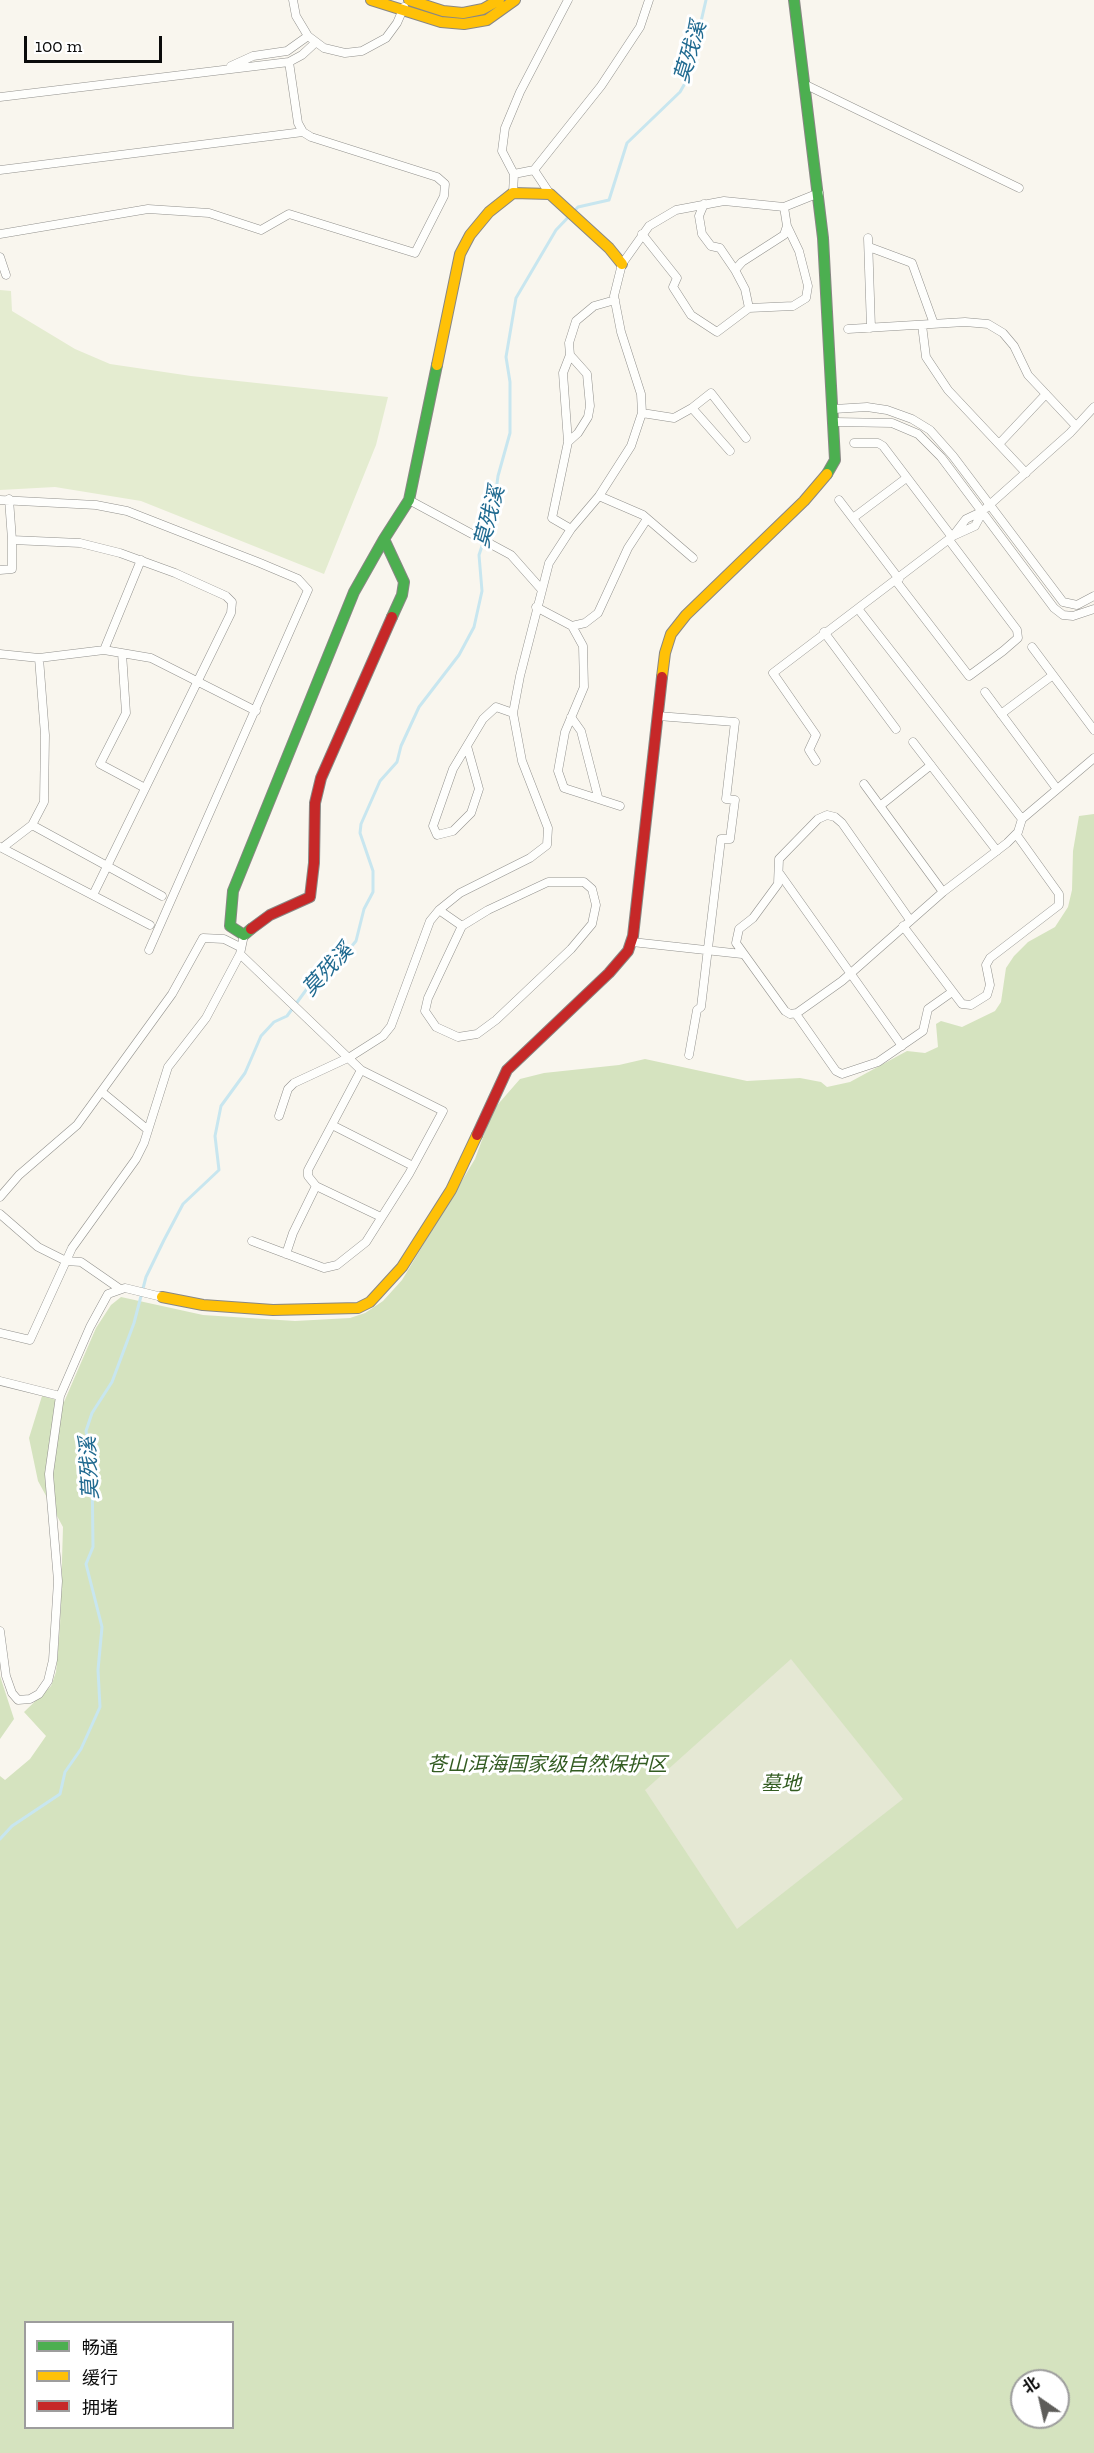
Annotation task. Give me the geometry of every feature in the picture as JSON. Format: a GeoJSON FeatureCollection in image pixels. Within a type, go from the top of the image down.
{"type":"FeatureCollection","features":[{"type":"Feature","properties":{"kind":"street"},"geometry":{"type":"LineString","coordinates":[[293,0],[296,16],[308,36],[315,43],[334,51],[362,51],[386,38],[406,4]]}},
{"type":"Feature","properties":{"kind":"street"},"geometry":{"type":"LineString","coordinates":[[371,0],[464,13],[483,9],[499,0]]}},
{"type":"Feature","properties":{"kind":"street"},"geometry":{"type":"LineString","coordinates":[[406,4],[453,24],[473,23],[498,14],[515,0]]}},
{"type":"Feature","properties":{"kind":"street"},"geometry":{"type":"LineString","coordinates":[[513,193],[514,174],[502,151],[505,128],[520,92],[568,0]]}},
{"type":"Feature","properties":{"kind":"street"},"geometry":{"type":"LineString","coordinates":[[514,174],[534,170],[601,86],[640,27],[649,0]]}},
{"type":"Feature","properties":{"kind":"street"},"geometry":{"type":"LineString","coordinates":[[0,1214],[38,1247],[66,1261],[81,1262],[123,1288],[203,1305],[273,1310],[358,1308],[370,1302],[402,1267],[451,1190],[507,1070],[621,961],[632,942],[665,653],[671,634],[681,620],[826,476],[835,460],[835,422],[819,193],[794,0]]}},
{"type":"Feature","properties":{"kind":"street"},"geometry":{"type":"LineString","coordinates":[[223,68],[253,56],[288,51],[308,36]]}},
{"type":"Feature","properties":{"kind":"street"},"geometry":{"type":"LineString","coordinates":[[0,97],[223,68],[289,62],[302,55],[315,43]]}},
{"type":"Feature","properties":{"kind":"street"},"geometry":{"type":"LineString","coordinates":[[0,234],[148,209],[209,213],[261,230],[289,213],[415,253],[444,196],[446,189],[444,182],[311,137],[303,132],[298,123],[289,62]]}},
{"type":"Feature","properties":{"kind":"street"},"geometry":{"type":"LineString","coordinates":[[804,84],[1018,188]]}},
{"type":"Feature","properties":{"kind":"street"},"geometry":{"type":"LineString","coordinates":[[0,167],[303,132]]}},
{"type":"Feature","properties":{"kind":"street"},"geometry":{"type":"LineString","coordinates":[[534,170],[550,194],[609,248],[622,264]]}},
{"type":"Feature","properties":{"kind":"street"},"geometry":{"type":"LineString","coordinates":[[224,939],[230,926],[233,891],[255,832],[354,592],[409,500],[460,254],[470,235],[489,212],[513,193],[550,194]]}},
{"type":"Feature","properties":{"kind":"street"},"geometry":{"type":"LineString","coordinates":[[279,1116],[288,1089],[294,1083],[350,1057],[375,1042],[391,1026],[430,921],[439,910],[460,893],[530,858],[547,845],[548,828],[522,761],[513,713],[536,607],[549,563],[571,529],[599,496],[631,446],[642,413],[641,394],[621,332],[615,300],[622,264],[642,234],[668,214],[724,201],[783,207],[819,193]]}},
{"type":"Feature","properties":{"kind":"street"},"geometry":{"type":"LineString","coordinates":[[704,204],[699,216],[702,234],[711,246],[720,248],[735,270],[745,289],[749,308]]}},
{"type":"Feature","properties":{"kind":"street"},"geometry":{"type":"LineString","coordinates":[[642,234],[677,278],[673,287],[691,315],[717,332],[749,308],[793,306],[806,298],[808,286],[799,251],[787,226],[783,207]]}},
{"type":"Feature","properties":{"kind":"street"},"geometry":{"type":"LineString","coordinates":[[735,270],[742,262],[784,235],[787,226]]}},
{"type":"Feature","properties":{"kind":"street"},"geometry":{"type":"LineString","coordinates":[[868,238],[871,327]]}},
{"type":"Feature","properties":{"kind":"street"},"geometry":{"type":"LineString","coordinates":[[869,247],[912,263],[934,324]]}},
{"type":"Feature","properties":{"kind":"street"},"geometry":{"type":"LineString","coordinates":[[0,257],[6,275]]}},
{"type":"Feature","properties":{"kind":"street"},"geometry":{"type":"LineString","coordinates":[[571,529],[552,518],[568,442],[562,381],[570,355],[569,343],[572,328],[581,315],[594,306],[615,300]]}},
{"type":"Feature","properties":{"kind":"street"},"geometry":{"type":"LineString","coordinates":[[848,329],[978,323],[1000,331],[1014,346],[1028,375],[1076,426]]}},
{"type":"Feature","properties":{"kind":"street"},"geometry":{"type":"LineString","coordinates":[[922,325],[926,357],[930,365],[948,390],[1026,473]]}},
{"type":"Feature","properties":{"kind":"street"},"geometry":{"type":"LineString","coordinates":[[568,442],[578,433],[588,417],[590,406],[587,374],[570,355]]}},
{"type":"Feature","properties":{"kind":"street"},"geometry":{"type":"LineString","coordinates":[[642,413],[674,417],[692,408],[711,393],[746,438]]}},
{"type":"Feature","properties":{"kind":"street"},"geometry":{"type":"LineString","coordinates":[[999,444],[1046,394]]}},
{"type":"Feature","properties":{"kind":"street"},"geometry":{"type":"LineString","coordinates":[[816,760],[809,748],[816,735],[773,673],[824,632],[859,610],[951,538],[956,528],[966,519],[990,505],[1094,407]]}},
{"type":"Feature","properties":{"kind":"street"},"geometry":{"type":"LineString","coordinates":[[692,408],[730,451]]}},
{"type":"Feature","properties":{"kind":"street"},"geometry":{"type":"LineString","coordinates":[[834,410],[884,409],[912,419],[930,430],[1063,602],[1077,605],[1094,596]]}},
{"type":"Feature","properties":{"kind":"street"},"geometry":{"type":"LineString","coordinates":[[882,422],[884,409]]}},
{"type":"Feature","properties":{"kind":"street"},"geometry":{"type":"LineString","coordinates":[[835,422],[882,422],[901,425],[926,440],[1058,612],[1079,616],[1094,609]]}},
{"type":"Feature","properties":{"kind":"street"},"geometry":{"type":"LineString","coordinates":[[839,500],[969,676],[1018,638],[1017,630],[951,538],[878,443],[854,443]]}},
{"type":"Feature","properties":{"kind":"street"},"geometry":{"type":"LineString","coordinates":[[853,518],[905,478]]}},
{"type":"Feature","properties":{"kind":"street"},"geometry":{"type":"LineString","coordinates":[[599,496],[647,519],[693,558]]}},
{"type":"Feature","properties":{"kind":"street"},"geometry":{"type":"LineString","coordinates":[[0,570],[12,569],[12,540],[4,500],[96,505],[127,511],[197,537],[303,582],[308,590],[306,599],[149,950]]}},
{"type":"Feature","properties":{"kind":"street"},"geometry":{"type":"LineString","coordinates":[[409,500],[511,555],[542,590]]}},
{"type":"Feature","properties":{"kind":"street"},"geometry":{"type":"LineString","coordinates":[[572,626],[585,623],[598,613],[628,548],[647,519]]}},
{"type":"Feature","properties":{"kind":"street"},"geometry":{"type":"LineString","coordinates":[[0,1333],[30,1340],[72,1248],[136,1159],[148,1130],[168,1067],[206,1018],[240,950],[244,935],[270,915],[310,897],[314,863],[315,802],[321,778],[402,595],[404,582],[384,539]]}},
{"type":"Feature","properties":{"kind":"street"},"geometry":{"type":"LineString","coordinates":[[12,540],[80,543],[141,560],[226,596],[232,602],[231,613],[93,895]]}},
{"type":"Feature","properties":{"kind":"street"},"geometry":{"type":"LineString","coordinates":[[104,651],[141,560]]}},
{"type":"Feature","properties":{"kind":"street"},"geometry":{"type":"LineString","coordinates":[[536,607],[572,626],[583,646],[584,687],[565,732],[558,771],[564,788],[577,794],[598,797],[620,806]]}},
{"type":"Feature","properties":{"kind":"street"},"geometry":{"type":"LineString","coordinates":[[859,610],[1022,819]]}},
{"type":"Feature","properties":{"kind":"street"},"geometry":{"type":"LineString","coordinates":[[824,632],[896,729]]}},
{"type":"Feature","properties":{"kind":"street"},"geometry":{"type":"LineString","coordinates":[[1032,646],[1094,730]]}},
{"type":"Feature","properties":{"kind":"street"},"geometry":{"type":"LineString","coordinates":[[0,654],[39,658],[104,651],[151,658],[256,711]]}},
{"type":"Feature","properties":{"kind":"street"},"geometry":{"type":"LineString","coordinates":[[122,653],[126,713],[100,764],[145,788]]}},
{"type":"Feature","properties":{"kind":"street"},"geometry":{"type":"LineString","coordinates":[[39,658],[45,735],[44,802],[32,825],[1,847],[150,926]]}},
{"type":"Feature","properties":{"kind":"street"},"geometry":{"type":"LineString","coordinates":[[1001,714],[1053,675]]}},
{"type":"Feature","properties":{"kind":"street"},"geometry":{"type":"LineString","coordinates":[[985,692],[1057,789]]}},
{"type":"Feature","properties":{"kind":"street"},"geometry":{"type":"LineString","coordinates":[[467,746],[479,789],[477,797],[471,813],[453,831],[437,835],[433,826],[453,768],[483,719],[496,707],[513,713]]}},
{"type":"Feature","properties":{"kind":"street"},"geometry":{"type":"LineString","coordinates":[[658,716],[735,722],[726,799],[735,800],[730,840],[721,839],[700,1007],[697,1010],[689,1055]]}},
{"type":"Feature","properties":{"kind":"street"},"geometry":{"type":"LineString","coordinates":[[571,717],[580,731],[598,797]]}},
{"type":"Feature","properties":{"kind":"street"},"geometry":{"type":"LineString","coordinates":[[913,742],[997,851]]}},
{"type":"Feature","properties":{"kind":"street"},"geometry":{"type":"LineString","coordinates":[[796,1014],[852,973],[943,892],[997,851],[1016,834],[1022,819],[1094,758]]}},
{"type":"Feature","properties":{"kind":"street"},"geometry":{"type":"LineString","coordinates":[[880,806],[931,765]]}},
{"type":"Feature","properties":{"kind":"street"},"geometry":{"type":"LineString","coordinates":[[864,784],[943,892]]}},
{"type":"Feature","properties":{"kind":"street"},"geometry":{"type":"LineString","coordinates":[[952,992],[928,1010],[925,1030],[870,1066],[839,1074],[796,1014],[784,1011],[742,954],[736,943],[737,933],[753,918],[778,884],[779,859],[818,819],[832,816],[842,824],[952,992],[966,1006],[987,995],[990,985],[986,968],[988,960],[1059,905],[1059,894],[1016,834]]}},
{"type":"Feature","properties":{"kind":"street"},"geometry":{"type":"LineString","coordinates":[[32,825],[162,896]]}},
{"type":"Feature","properties":{"kind":"street"},"geometry":{"type":"LineString","coordinates":[[780,874],[902,1046]]}},
{"type":"Feature","properties":{"kind":"street"},"geometry":{"type":"LineString","coordinates":[[548,882],[585,882],[592,890],[596,905],[592,924],[571,949],[505,1012],[477,1034],[458,1037],[436,1027],[425,1011],[428,998],[462,926],[488,909],[548,882]]}},
{"type":"Feature","properties":{"kind":"street"},"geometry":{"type":"LineString","coordinates":[[439,910],[462,926]]}},
{"type":"Feature","properties":{"kind":"street"},"geometry":{"type":"LineString","coordinates":[[230,926],[244,935]]}},
{"type":"Feature","properties":{"kind":"street"},"geometry":{"type":"LineString","coordinates":[[0,1197],[18,1175],[77,1125],[172,994],[203,938],[224,939],[240,950],[361,1070],[442,1111],[413,1166],[366,1242],[334,1267],[324,1268],[252,1241]]}},
{"type":"Feature","properties":{"kind":"street"},"geometry":{"type":"LineString","coordinates":[[632,942],[742,954]]}},
{"type":"Feature","properties":{"kind":"street"},"geometry":{"type":"LineString","coordinates":[[361,1070],[308,1170],[308,1176],[316,1186],[381,1216]]}},
{"type":"Feature","properties":{"kind":"street"},"geometry":{"type":"LineString","coordinates":[[102,1092],[148,1130]]}},
{"type":"Feature","properties":{"kind":"street"},"geometry":{"type":"LineString","coordinates":[[332,1125],[413,1166]]}},
{"type":"Feature","properties":{"kind":"street"},"geometry":{"type":"LineString","coordinates":[[286,1254],[293,1233],[316,1186]]}},
{"type":"Feature","properties":{"kind":"street"},"geometry":{"type":"LineString","coordinates":[[0,1631],[6,1676],[12,1693],[18,1700],[30,1699],[44,1688],[52,1672],[58,1581],[49,1474],[60,1396],[101,1304],[108,1294],[123,1288]]}},
{"type":"Feature","properties":{"kind":"street"},"geometry":{"type":"LineString","coordinates":[[0,1381],[60,1396]]}},
{"type":"Feature","properties":{"kind":"green space"},"geometry":{"type":"Polygon","coordinates":[[[0,290],[11,291],[12,311],[75,349],[110,364],[191,376],[388,397],[376,445],[324,574],[141,501],[55,487],[0,490],[0,290]]]}},
{"type":"Feature","properties":{"kind":"green space","name":"苍山洱海国家级自然保护区"},"geometry":{"type":"Polygon","coordinates":[[[1094,814],[1094,2453],[0,2453],[0,1776],[5,1780],[30,1759],[46,1736],[24,1712],[51,1686],[56,1672],[60,1626],[63,1527],[38,1481],[29,1438],[42,1396],[64,1402],[96,1328],[111,1305],[121,1297],[203,1315],[295,1321],[350,1318],[365,1313],[383,1301],[402,1280],[475,1159],[493,1110],[520,1079],[544,1073],[619,1065],[645,1059],[747,1081],[800,1078],[821,1082],[827,1087],[850,1082],[907,1051],[925,1053],[938,1047],[936,1024],[941,1021],[962,1027],[995,1011],[1001,1002],[1006,968],[1028,942],[1055,927],[1068,907],[1072,890],[1073,851],[1079,816],[1094,814]]]}},
{"type":"Feature","properties":{"kind":"green space","name":"墓地"},"geometry":{"type":"Polygon","coordinates":[[[791,1659],[903,1799],[737,1929],[645,1790],[791,1659]]]}},
{"type":"Feature","properties":{"kind":"green space"},"geometry":{"type":"Polygon","coordinates":[[[0,1676],[14,1719],[0,1739],[0,1676]]]}},
{"type":"Feature","properties":{"kind":"waterway","name":"莫残溪"},"geometry":{"type":"LineString","coordinates":[[0,1839],[12,1826],[60,1794],[65,1772],[81,1749],[100,1707],[98,1670],[102,1627],[86,1564],[93,1547],[92,1465],[86,1431],[92,1413],[112,1382],[134,1323],[146,1277],[164,1240],[183,1204],[219,1170],[215,1136],[221,1106],[245,1073],[261,1036],[274,1022],[287,1016],[309,986],[336,965],[356,941],[364,909],[373,892],[373,871],[360,833],[361,824],[380,781],[397,762],[401,746],[419,707],[459,655],[474,627],[482,591],[479,555],[493,513],[498,476],[510,433],[510,382],[506,357],[516,298],[556,230],[578,207],[609,200],[627,143],[680,92],[688,78],[706,0]]}},
{"type":"Feature","properties":{"kind":"traffic: fast"},"geometry":{"type":"LineString","coordinates":[[794,0],[823,238],[835,460],[827,474]]}},
{"type":"Feature","properties":{"kind":"traffic: fast"},"geometry":{"type":"LineString","coordinates":[[392,617],[402,595],[404,582],[384,539],[409,500],[437,365]]}},
{"type":"Feature","properties":{"kind":"traffic: fast"},"geometry":{"type":"LineString","coordinates":[[251,929],[244,935],[230,926],[233,891],[354,592],[384,539]]}},
{"type":"Feature","properties":{"kind":"traffic: slow"},"geometry":{"type":"LineString","coordinates":[[371,0],[441,22],[464,24],[487,20],[515,0]]}},
{"type":"Feature","properties":{"kind":"traffic: slow"},"geometry":{"type":"LineString","coordinates":[[409,0],[443,11],[463,13],[483,9],[499,0]]}},
{"type":"Feature","properties":{"kind":"traffic: slow"},"geometry":{"type":"LineString","coordinates":[[437,365],[460,254],[470,235],[489,212],[513,193],[550,194],[609,248],[622,264]]}},
{"type":"Feature","properties":{"kind":"traffic: slow"},"geometry":{"type":"LineString","coordinates":[[662,677],[665,653],[671,634],[686,615],[804,501],[827,474]]}},
{"type":"Feature","properties":{"kind":"traffic: slow"},"geometry":{"type":"LineString","coordinates":[[162,1297],[203,1305],[273,1310],[358,1308],[370,1302],[402,1267],[451,1190],[477,1135]]}},
{"type":"Feature","properties":{"kind":"traffic: jam"},"geometry":{"type":"LineString","coordinates":[[251,929],[270,915],[310,897],[314,863],[315,803],[321,778],[392,617]]}},
{"type":"Feature","properties":{"kind":"traffic: jam"},"geometry":{"type":"LineString","coordinates":[[477,1135],[507,1070],[609,973],[628,951],[633,936],[662,677]]}}]}
